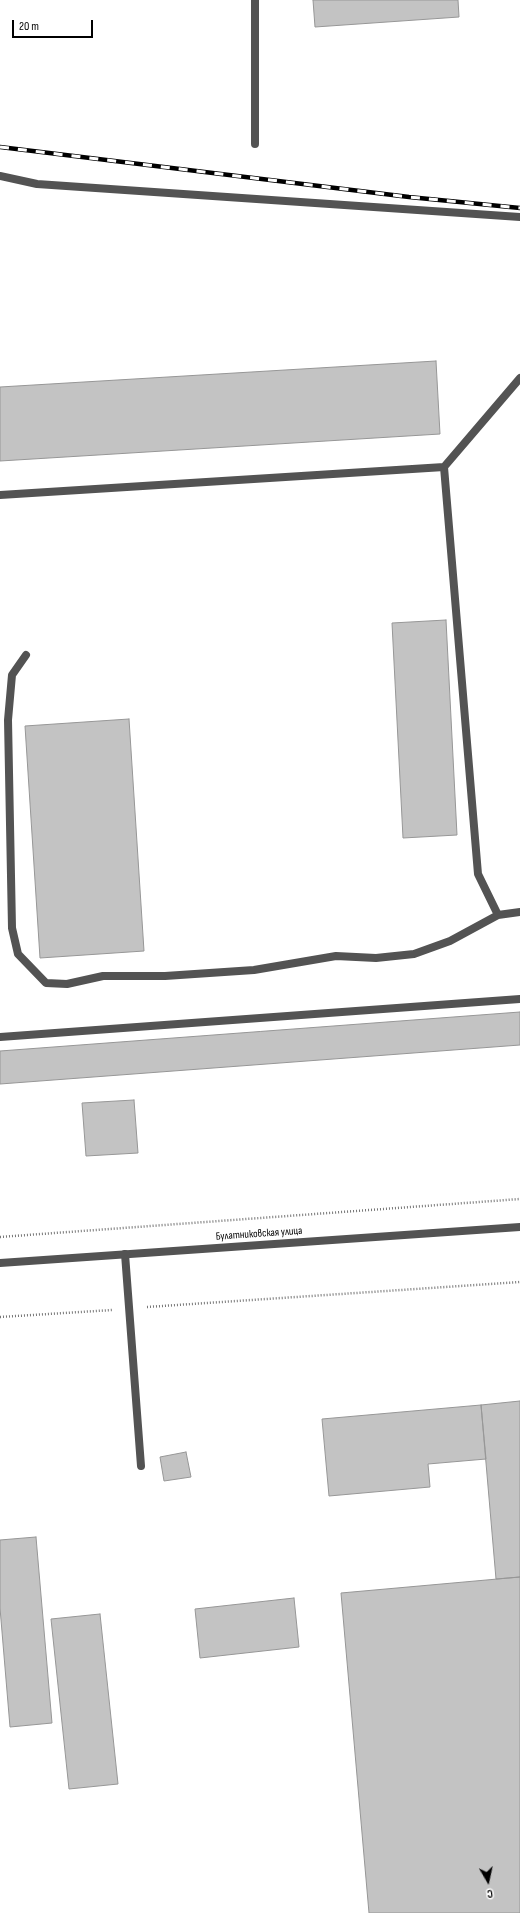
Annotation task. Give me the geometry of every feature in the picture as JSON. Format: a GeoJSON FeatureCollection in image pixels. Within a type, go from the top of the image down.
{"type":"FeatureCollection","features":[{"type":"Feature","properties":{"kind":"street"},"geometry":{"type":"LineString","coordinates":[[255,0],[255,144]]}},
{"type":"Feature","properties":{"kind":"street"},"geometry":{"type":"LineString","coordinates":[[0,176],[37,184],[520,217]]}},
{"type":"Feature","properties":{"kind":"street"},"geometry":{"type":"LineString","coordinates":[[498,915],[478,874],[444,467],[520,378]]}},
{"type":"Feature","properties":{"kind":"street"},"geometry":{"type":"LineString","coordinates":[[0,495],[444,467]]}},
{"type":"Feature","properties":{"kind":"street"},"geometry":{"type":"LineString","coordinates":[[26,655],[12,675],[8,720],[12,928],[18,954],[46,983],[66,984],[103,976],[165,976],[254,970],[336,956],[376,958],[414,954],[450,941],[498,915],[520,912]]}},
{"type":"Feature","properties":{"kind":"street"},"geometry":{"type":"LineString","coordinates":[[0,1037],[520,999]]}},
{"type":"Feature","properties":{"kind":"street","name":"Булатниковская улица"},"geometry":{"type":"LineString","coordinates":[[0,1263],[520,1227]]}},
{"type":"Feature","properties":{"kind":"street"},"geometry":{"type":"LineString","coordinates":[[125,1254],[141,1466]]}},
{"type":"Feature","properties":{"kind":"path"},"geometry":{"type":"LineString","coordinates":[[0,1237],[520,1199]]}},
{"type":"Feature","properties":{"kind":"path"},"geometry":{"type":"LineString","coordinates":[[0,1317],[520,1282]]}},
{"type":"Feature","properties":{"kind":"building"},"geometry":{"type":"Polygon","coordinates":[[[313,0],[458,0],[459,17],[315,27],[313,0]]]}},
{"type":"Feature","properties":{"kind":"building"},"geometry":{"type":"Polygon","coordinates":[[[436,361],[440,434],[0,461],[0,387],[436,361]]]}},
{"type":"Feature","properties":{"kind":"building"},"geometry":{"type":"Polygon","coordinates":[[[446,620],[457,835],[403,838],[392,623],[446,620]]]}},
{"type":"Feature","properties":{"kind":"building"},"geometry":{"type":"Polygon","coordinates":[[[129,719],[144,951],[40,958],[25,726],[129,719]]]}},
{"type":"Feature","properties":{"kind":"building"},"geometry":{"type":"Polygon","coordinates":[[[520,1012],[520,1045],[0,1084],[0,1051],[520,1012]]]}},
{"type":"Feature","properties":{"kind":"building"},"geometry":{"type":"Polygon","coordinates":[[[134,1100],[138,1153],[86,1156],[82,1103],[134,1100]]]}},
{"type":"Feature","properties":{"kind":"building"},"geometry":{"type":"Polygon","coordinates":[[[520,1401],[520,1577],[496,1579],[481,1405],[520,1401]]]}},
{"type":"Feature","properties":{"kind":"building"},"geometry":{"type":"Polygon","coordinates":[[[481,1405],[486,1459],[428,1464],[430,1487],[329,1496],[322,1419],[481,1405]]]}},
{"type":"Feature","properties":{"kind":"building"},"geometry":{"type":"Polygon","coordinates":[[[186,1452],[191,1477],[164,1481],[160,1457],[186,1452]]]}},
{"type":"Feature","properties":{"kind":"building"},"geometry":{"type":"Polygon","coordinates":[[[36,1537],[52,1723],[10,1727],[0,1608],[0,1540],[36,1537]]]}},
{"type":"Feature","properties":{"kind":"building"},"geometry":{"type":"Polygon","coordinates":[[[520,1577],[520,1913],[369,1913],[341,1593],[520,1577]]]}},
{"type":"Feature","properties":{"kind":"building"},"geometry":{"type":"Polygon","coordinates":[[[294,1598],[299,1647],[200,1658],[195,1609],[294,1598]]]}},
{"type":"Feature","properties":{"kind":"building"},"geometry":{"type":"Polygon","coordinates":[[[100,1614],[118,1784],[69,1789],[51,1619],[100,1614]]]}},
{"type":"Feature","properties":{"kind":"railway"},"geometry":{"type":"LineString","coordinates":[[0,147],[409,197],[520,208]]}}]}
